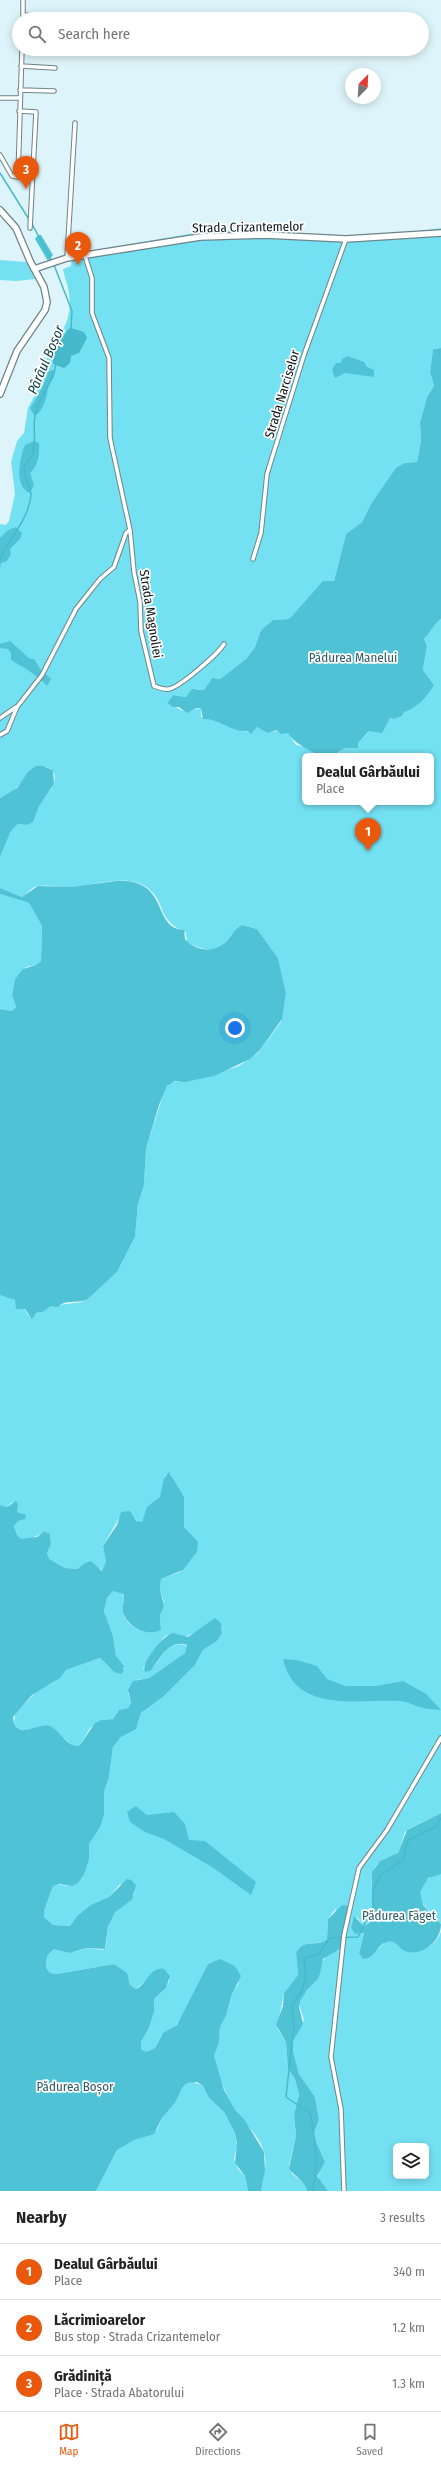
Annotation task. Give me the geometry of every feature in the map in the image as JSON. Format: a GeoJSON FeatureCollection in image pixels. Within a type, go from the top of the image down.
{"type":"FeatureCollection","features":[{"type":"Feature","properties":{"kind":"street"},"geometry":{"type":"LineString","coordinates":[[23,0],[23,12]]}},
{"type":"Feature","properties":{"kind":"street"},"geometry":{"type":"LineString","coordinates":[[0,155],[12,176],[18,177],[22,56]]}},
{"type":"Feature","properties":{"kind":"street"},"geometry":{"type":"LineString","coordinates":[[21,66],[55,68]]}},
{"type":"Feature","properties":{"kind":"street"},"geometry":{"type":"LineString","coordinates":[[20,90],[54,91]]}},
{"type":"Feature","properties":{"kind":"street"},"geometry":{"type":"LineString","coordinates":[[0,98],[20,98]]}},
{"type":"Feature","properties":{"kind":"street"},"geometry":{"type":"LineString","coordinates":[[20,110],[36,112],[30,228]]}},
{"type":"Feature","properties":{"kind":"street"},"geometry":{"type":"LineString","coordinates":[[67,258],[75,123]]}},
{"type":"Feature","properties":{"kind":"street"},"geometry":{"type":"LineString","coordinates":[[0,210],[16,228],[35,267],[44,287],[46,307],[17,351],[0,394]]}},
{"type":"Feature","properties":{"kind":"street","name":"Strada Crizantemelor"},"geometry":{"type":"LineString","coordinates":[[35,267],[67,258],[200,237],[266,235],[346,239],[441,233]]}},
{"type":"Feature","properties":{"kind":"street","name":"Strada Narciselor"},"geometry":{"type":"LineString","coordinates":[[253,559],[261,533],[267,474],[304,355],[346,239]]}},
{"type":"Feature","properties":{"kind":"street"},"geometry":{"type":"LineString","coordinates":[[0,736],[7,731],[17,707],[42,675],[76,609],[100,579],[114,567],[126,533],[130,530],[110,438],[109,358],[92,313],[92,278],[85,256]]}},
{"type":"Feature","properties":{"kind":"street","name":"Strada Magnoliei"},"geometry":{"type":"LineString","coordinates":[[130,530],[134,572],[140,602],[141,631],[154,686],[162,689],[176,687],[217,655],[224,644]]}},
{"type":"Feature","properties":{"kind":"street"},"geometry":{"type":"LineString","coordinates":[[0,718],[17,707]]}},
{"type":"Feature","properties":{"kind":"street"},"geometry":{"type":"LineString","coordinates":[[344,2191],[341,2108],[331,2057],[344,1936],[359,1868],[387,1830],[441,1738]]}},
{"type":"Feature","properties":{"kind":"shaded area"},"geometry":{"type":"Polygon","coordinates":[[[441,228],[441,348],[433,349],[430,372],[434,386],[427,397],[420,423],[421,441],[417,462],[405,463],[371,504],[362,522],[346,534],[334,581],[288,619],[273,620],[261,630],[255,647],[246,659],[220,679],[212,678],[204,690],[196,689],[186,697],[173,695],[167,703],[183,711],[201,708],[201,717],[229,725],[245,732],[249,732],[257,727],[265,730],[288,733],[296,745],[319,753],[302,753],[302,805],[434,805],[434,753],[339,753],[341,750],[357,742],[369,731],[381,729],[390,718],[394,719],[402,716],[404,711],[421,701],[428,693],[434,685],[423,670],[427,646],[424,639],[441,619],[441,1813],[410,1828],[405,1832],[398,1853],[381,1861],[376,1866],[372,1880],[373,1913],[371,1920],[364,1926],[357,1917],[351,1928],[355,1934],[364,1933],[359,1953],[366,1959],[387,1941],[393,1942],[407,1949],[420,1950],[426,1948],[437,1940],[441,1932],[441,2191],[328,2191],[319,2180],[319,2171],[325,2162],[313,2135],[319,2120],[315,2097],[299,2074],[293,2051],[293,2041],[304,2020],[299,2004],[302,1995],[319,1978],[321,1963],[328,1955],[336,1908],[328,1919],[327,1939],[320,1943],[309,1943],[296,1953],[298,1975],[284,1993],[277,2028],[286,2042],[288,2064],[295,2079],[299,2095],[294,2114],[296,2136],[289,2165],[292,2174],[305,2184],[307,2191],[261,2191],[266,2162],[262,2146],[256,2135],[233,2107],[226,2093],[215,2062],[214,2056],[219,2043],[220,2027],[226,2016],[233,1991],[239,1983],[211,1962],[208,1964],[181,2020],[161,2036],[155,2048],[146,2052],[141,2049],[141,2042],[149,2028],[154,2012],[154,1999],[166,1988],[170,1979],[146,1980],[136,1989],[130,1985],[125,1973],[114,1964],[57,1974],[50,1973],[46,1969],[47,1956],[54,1949],[74,1952],[86,1948],[103,1950],[106,1947],[112,1916],[115,1911],[132,1899],[135,1891],[120,1884],[109,1897],[80,1913],[70,1926],[53,1925],[44,1917],[44,1911],[53,1886],[55,1884],[68,1886],[78,1883],[84,1875],[89,1860],[89,1844],[103,1818],[104,1792],[109,1777],[113,1747],[121,1737],[137,1726],[141,1713],[163,1697],[195,1665],[203,1650],[217,1641],[222,1633],[222,1627],[198,1631],[185,1637],[167,1635],[164,1637],[143,1668],[147,1672],[152,1669],[168,1648],[173,1645],[180,1644],[187,1646],[185,1653],[149,1678],[136,1680],[128,1693],[131,1703],[128,1708],[119,1710],[113,1719],[101,1720],[90,1728],[80,1745],[73,1746],[58,1733],[44,1726],[25,1730],[14,1724],[15,1714],[37,1691],[54,1682],[66,1670],[100,1658],[112,1670],[125,1669],[116,1656],[113,1636],[104,1611],[107,1598],[113,1591],[120,1591],[124,1597],[123,1612],[128,1622],[144,1631],[155,1632],[161,1630],[160,1615],[164,1602],[160,1589],[161,1579],[180,1572],[195,1555],[190,1535],[184,1527],[184,1497],[174,1484],[171,1474],[165,1475],[162,1494],[156,1502],[150,1505],[142,1522],[139,1523],[134,1519],[119,1518],[103,1546],[106,1562],[103,1570],[85,1563],[77,1569],[65,1568],[48,1559],[47,1553],[51,1544],[50,1534],[44,1531],[35,1537],[25,1540],[18,1538],[14,1526],[20,1513],[16,1512],[12,1502],[7,1507],[0,1505],[0,1295],[8,1296],[16,1301],[28,1315],[43,1312],[51,1306],[82,1302],[88,1299],[117,1272],[135,1237],[138,1204],[144,1185],[146,1149],[165,1089],[171,1082],[194,1080],[239,1066],[258,1053],[281,1022],[286,993],[278,958],[257,929],[242,925],[236,928],[227,942],[216,948],[205,949],[193,945],[187,942],[186,933],[176,927],[166,917],[154,894],[140,883],[121,880],[71,887],[37,886],[22,897],[0,888],[0,857],[11,831],[18,824],[27,825],[50,791],[54,783],[55,775],[53,770],[40,766],[32,771],[14,790],[0,798],[0,524],[6,525],[9,521],[15,494],[11,462],[17,441],[24,433],[28,408],[43,380],[49,344],[64,328],[70,308],[69,293],[63,269],[71,266],[72,254],[212,230],[264,231],[344,236],[398,234],[441,228]]]}},
{"type":"Feature","properties":{"kind":"shaded area"},"geometry":{"type":"Polygon","coordinates":[[[0,260],[26,262],[35,279],[16,281],[0,280],[0,260]]]}},
{"type":"Feature","properties":{"kind":"shaded area"},"geometry":{"type":"Polygon","coordinates":[[[71,328],[84,332],[87,338],[79,353],[71,356],[70,363],[64,368],[53,364],[53,353],[68,329],[71,328]]]}},
{"type":"Feature","properties":{"kind":"shaded area"},"geometry":{"type":"Polygon","coordinates":[[[0,894],[29,903],[42,926],[41,961],[36,965],[26,967],[15,979],[12,995],[16,1007],[12,1011],[0,1009],[0,894]]]}},
{"type":"Feature","properties":{"kind":"shaded area"},"geometry":{"type":"Polygon","coordinates":[[[441,1874],[441,1924],[425,1906],[420,1896],[422,1885],[428,1878],[441,1874]]]}},
{"type":"Feature","properties":{"kind":"shaded area"},"geometry":{"type":"Polygon","coordinates":[[[193,2082],[203,2086],[209,2098],[224,2112],[235,2133],[237,2146],[234,2159],[238,2169],[245,2176],[248,2191],[96,2191],[117,2150],[128,2142],[157,2130],[162,2118],[175,2103],[180,2090],[187,2083],[193,2082]]]}},
{"type":"Feature","properties":{"kind":"green space"},"geometry":{"type":"Polygon","coordinates":[[[38,235],[41,235],[53,255],[48,261],[35,239],[38,235]]]}},
{"type":"Feature","properties":{"kind":"green space","name":"Pădurea Manelui"},"geometry":{"type":"Polygon","coordinates":[[[441,348],[441,619],[424,639],[427,646],[423,670],[434,685],[429,693],[418,705],[404,712],[402,716],[394,719],[390,718],[382,733],[369,731],[358,743],[358,748],[345,748],[338,753],[312,752],[295,741],[288,733],[281,734],[276,730],[268,733],[257,727],[251,734],[248,731],[236,730],[209,719],[203,719],[201,708],[196,708],[187,713],[179,707],[173,707],[167,703],[173,695],[186,697],[192,689],[204,690],[212,678],[220,679],[246,659],[255,647],[261,630],[273,620],[288,619],[292,616],[323,581],[334,581],[346,534],[362,522],[371,504],[396,468],[405,463],[417,462],[421,441],[420,423],[427,397],[434,386],[430,372],[433,349],[441,348]]]}},
{"type":"Feature","properties":{"kind":"green space"},"geometry":{"type":"Polygon","coordinates":[[[347,356],[364,362],[367,367],[374,370],[374,377],[345,373],[335,378],[332,370],[336,363],[341,363],[342,359],[347,356]]]}},
{"type":"Feature","properties":{"kind":"green space"},"geometry":{"type":"Polygon","coordinates":[[[52,370],[55,371],[55,373],[48,388],[44,405],[38,414],[34,415],[30,408],[45,381],[48,372],[52,370]]]}},
{"type":"Feature","properties":{"kind":"green space"},"geometry":{"type":"Polygon","coordinates":[[[34,441],[39,443],[39,451],[37,463],[30,473],[34,485],[30,493],[21,485],[19,471],[25,445],[34,441]]]}},
{"type":"Feature","properties":{"kind":"green space"},"geometry":{"type":"Polygon","coordinates":[[[16,527],[22,533],[20,539],[10,549],[11,554],[7,561],[1,563],[0,569],[0,538],[8,530],[16,527]]]}},
{"type":"Feature","properties":{"kind":"green space"},"geometry":{"type":"Polygon","coordinates":[[[10,641],[30,659],[34,659],[41,670],[51,679],[47,686],[35,675],[11,660],[11,653],[8,649],[0,648],[0,644],[10,641]]]}},
{"type":"Feature","properties":{"kind":"green space"},"geometry":{"type":"Polygon","coordinates":[[[36,766],[43,766],[53,770],[54,784],[39,806],[33,822],[27,825],[18,824],[11,831],[0,857],[0,798],[17,788],[28,772],[36,766]]]}},
{"type":"Feature","properties":{"kind":"green space"},"geometry":{"type":"Polygon","coordinates":[[[116,881],[133,882],[145,887],[153,895],[167,922],[174,927],[184,930],[185,939],[189,943],[199,948],[210,949],[220,946],[225,943],[242,925],[257,929],[278,958],[286,993],[282,1019],[260,1050],[250,1059],[214,1076],[185,1082],[175,1081],[167,1086],[159,1105],[146,1149],[144,1185],[138,1204],[135,1237],[117,1272],[88,1299],[64,1303],[58,1307],[51,1306],[43,1312],[36,1313],[32,1319],[25,1309],[16,1309],[15,1300],[0,1295],[0,1009],[12,1011],[16,1007],[12,995],[15,979],[23,969],[36,965],[41,961],[42,926],[29,903],[0,894],[0,888],[22,897],[38,886],[72,887],[116,881]]]}},
{"type":"Feature","properties":{"kind":"green space","name":"Pădurea Boșor"},"geometry":{"type":"Polygon","coordinates":[[[169,1472],[184,1497],[184,1527],[198,1542],[197,1552],[183,1570],[161,1579],[160,1589],[164,1606],[160,1615],[161,1630],[150,1632],[133,1626],[125,1617],[123,1612],[123,1594],[113,1591],[107,1598],[104,1611],[113,1636],[116,1656],[124,1666],[123,1672],[121,1674],[114,1672],[100,1658],[66,1670],[60,1678],[32,1695],[13,1717],[14,1724],[22,1730],[40,1726],[49,1726],[57,1731],[72,1745],[80,1745],[95,1723],[101,1720],[113,1719],[119,1710],[128,1708],[131,1703],[128,1690],[133,1681],[149,1678],[185,1653],[187,1645],[180,1644],[170,1647],[165,1651],[150,1671],[145,1672],[144,1668],[146,1663],[158,1644],[173,1633],[188,1637],[215,1618],[221,1623],[222,1633],[217,1641],[203,1650],[195,1665],[163,1697],[141,1713],[136,1729],[121,1737],[113,1747],[109,1777],[104,1792],[104,1815],[100,1827],[89,1844],[89,1860],[84,1875],[78,1883],[72,1886],[59,1884],[53,1886],[44,1911],[44,1917],[53,1925],[70,1926],[78,1915],[91,1905],[109,1897],[127,1879],[131,1880],[136,1885],[132,1900],[115,1912],[108,1927],[105,1949],[86,1948],[70,1953],[54,1949],[47,1956],[46,1968],[50,1973],[57,1974],[114,1964],[127,1973],[130,1985],[136,1989],[140,1987],[155,1970],[164,1969],[170,1976],[166,1988],[154,1999],[154,2012],[149,2028],[141,2042],[141,2049],[146,2052],[155,2048],[163,2033],[177,2025],[208,1964],[220,1959],[235,1966],[241,1976],[232,1994],[226,2016],[220,2027],[219,2043],[214,2056],[224,2090],[235,2110],[244,2119],[264,2152],[265,2171],[261,2191],[248,2191],[245,2176],[235,2163],[237,2143],[235,2133],[224,2112],[209,2098],[203,2086],[197,2082],[187,2083],[182,2088],[175,2103],[162,2118],[154,2134],[134,2140],[117,2150],[96,2191],[0,2191],[0,1505],[7,1507],[16,1501],[18,1504],[17,1512],[26,1515],[25,1519],[18,1521],[14,1526],[17,1535],[21,1539],[37,1537],[44,1531],[50,1534],[51,1544],[47,1553],[49,1559],[65,1568],[77,1569],[85,1563],[91,1561],[102,1571],[106,1562],[103,1546],[117,1525],[121,1512],[130,1511],[136,1521],[142,1522],[147,1507],[160,1497],[164,1478],[169,1472]]]}},
{"type":"Feature","properties":{"kind":"green space"},"geometry":{"type":"Polygon","coordinates":[[[283,1659],[297,1660],[317,1666],[327,1679],[345,1686],[376,1686],[403,1681],[426,1694],[441,1710],[422,1708],[402,1701],[347,1701],[330,1700],[314,1696],[300,1688],[290,1677],[283,1659]]]}},
{"type":"Feature","properties":{"kind":"green space"},"geometry":{"type":"Polygon","coordinates":[[[136,1806],[147,1815],[174,1812],[185,1824],[189,1840],[205,1841],[256,1882],[251,1895],[212,1867],[164,1839],[145,1832],[130,1822],[127,1812],[136,1806]]]}},
{"type":"Feature","properties":{"kind":"green space","name":"Pădurea Făget"},"geometry":{"type":"Polygon","coordinates":[[[441,1813],[441,1874],[428,1878],[420,1892],[423,1905],[441,1924],[438,1936],[426,1949],[414,1952],[405,1951],[390,1941],[380,1946],[370,1957],[363,1959],[359,1953],[364,1933],[355,1934],[351,1928],[354,1916],[364,1926],[369,1923],[372,1917],[372,1872],[380,1861],[398,1853],[407,1830],[441,1813]]]}},
{"type":"Feature","properties":{"kind":"green space","name":"Pădurea Făget"},"geometry":{"type":"Polygon","coordinates":[[[342,1905],[350,1906],[341,1948],[323,1959],[319,1978],[307,1990],[300,2001],[299,2007],[303,2024],[293,2041],[293,2051],[299,2074],[315,2097],[319,2120],[313,2135],[325,2162],[317,2176],[328,2191],[307,2191],[304,2184],[289,2168],[296,2136],[294,2114],[299,2095],[295,2079],[288,2068],[286,2042],[276,2025],[283,2006],[284,1993],[298,1975],[296,1953],[303,1945],[320,1943],[327,1939],[328,1919],[342,1905]]]}},
{"type":"Feature","properties":{"kind":"waterway","name":"Pârâul Boșor"},"geometry":{"type":"LineString","coordinates":[[0,173],[30,221]]}},
{"type":"Feature","properties":{"kind":"waterway","name":"Pârâul Boșor"},"geometry":{"type":"LineString","coordinates":[[32,224],[52,261]]}},
{"type":"Feature","properties":{"kind":"waterway","name":"Pârâul Boșor"},"geometry":{"type":"LineString","coordinates":[[54,265],[72,311],[71,329]]}},
{"type":"Feature","properties":{"kind":"waterway","name":"Pârâul Boșor"},"geometry":{"type":"LineString","coordinates":[[0,559],[23,520],[30,504],[31,492],[25,475],[24,466],[33,453],[34,419],[37,407],[54,374],[56,364]]}},
{"type":"Feature","properties":{"kind":"waterway"},"geometry":{"type":"LineString","coordinates":[[313,2191],[315,2181],[316,2152],[310,2113],[286,2097],[294,2026],[292,2005],[302,1991],[306,1975],[304,1958],[318,1955],[330,1938],[358,1937],[373,1908],[373,1891],[380,1876],[403,1860],[408,1840],[437,1826],[441,1818]]}},
{"type":"Feature","properties":{"kind":"place","name":"Grădiniță"},"geometry":{"type":"Point","coordinates":[26,189]}},
{"type":"Feature","properties":{"kind":"place","name":"Lăcrimioarelor"},"geometry":{"type":"Point","coordinates":[78,265]}},
{"type":"Feature","properties":{"kind":"place","name":"Dealul Gârbăului"},"geometry":{"type":"Point","coordinates":[368,851]}}]}
